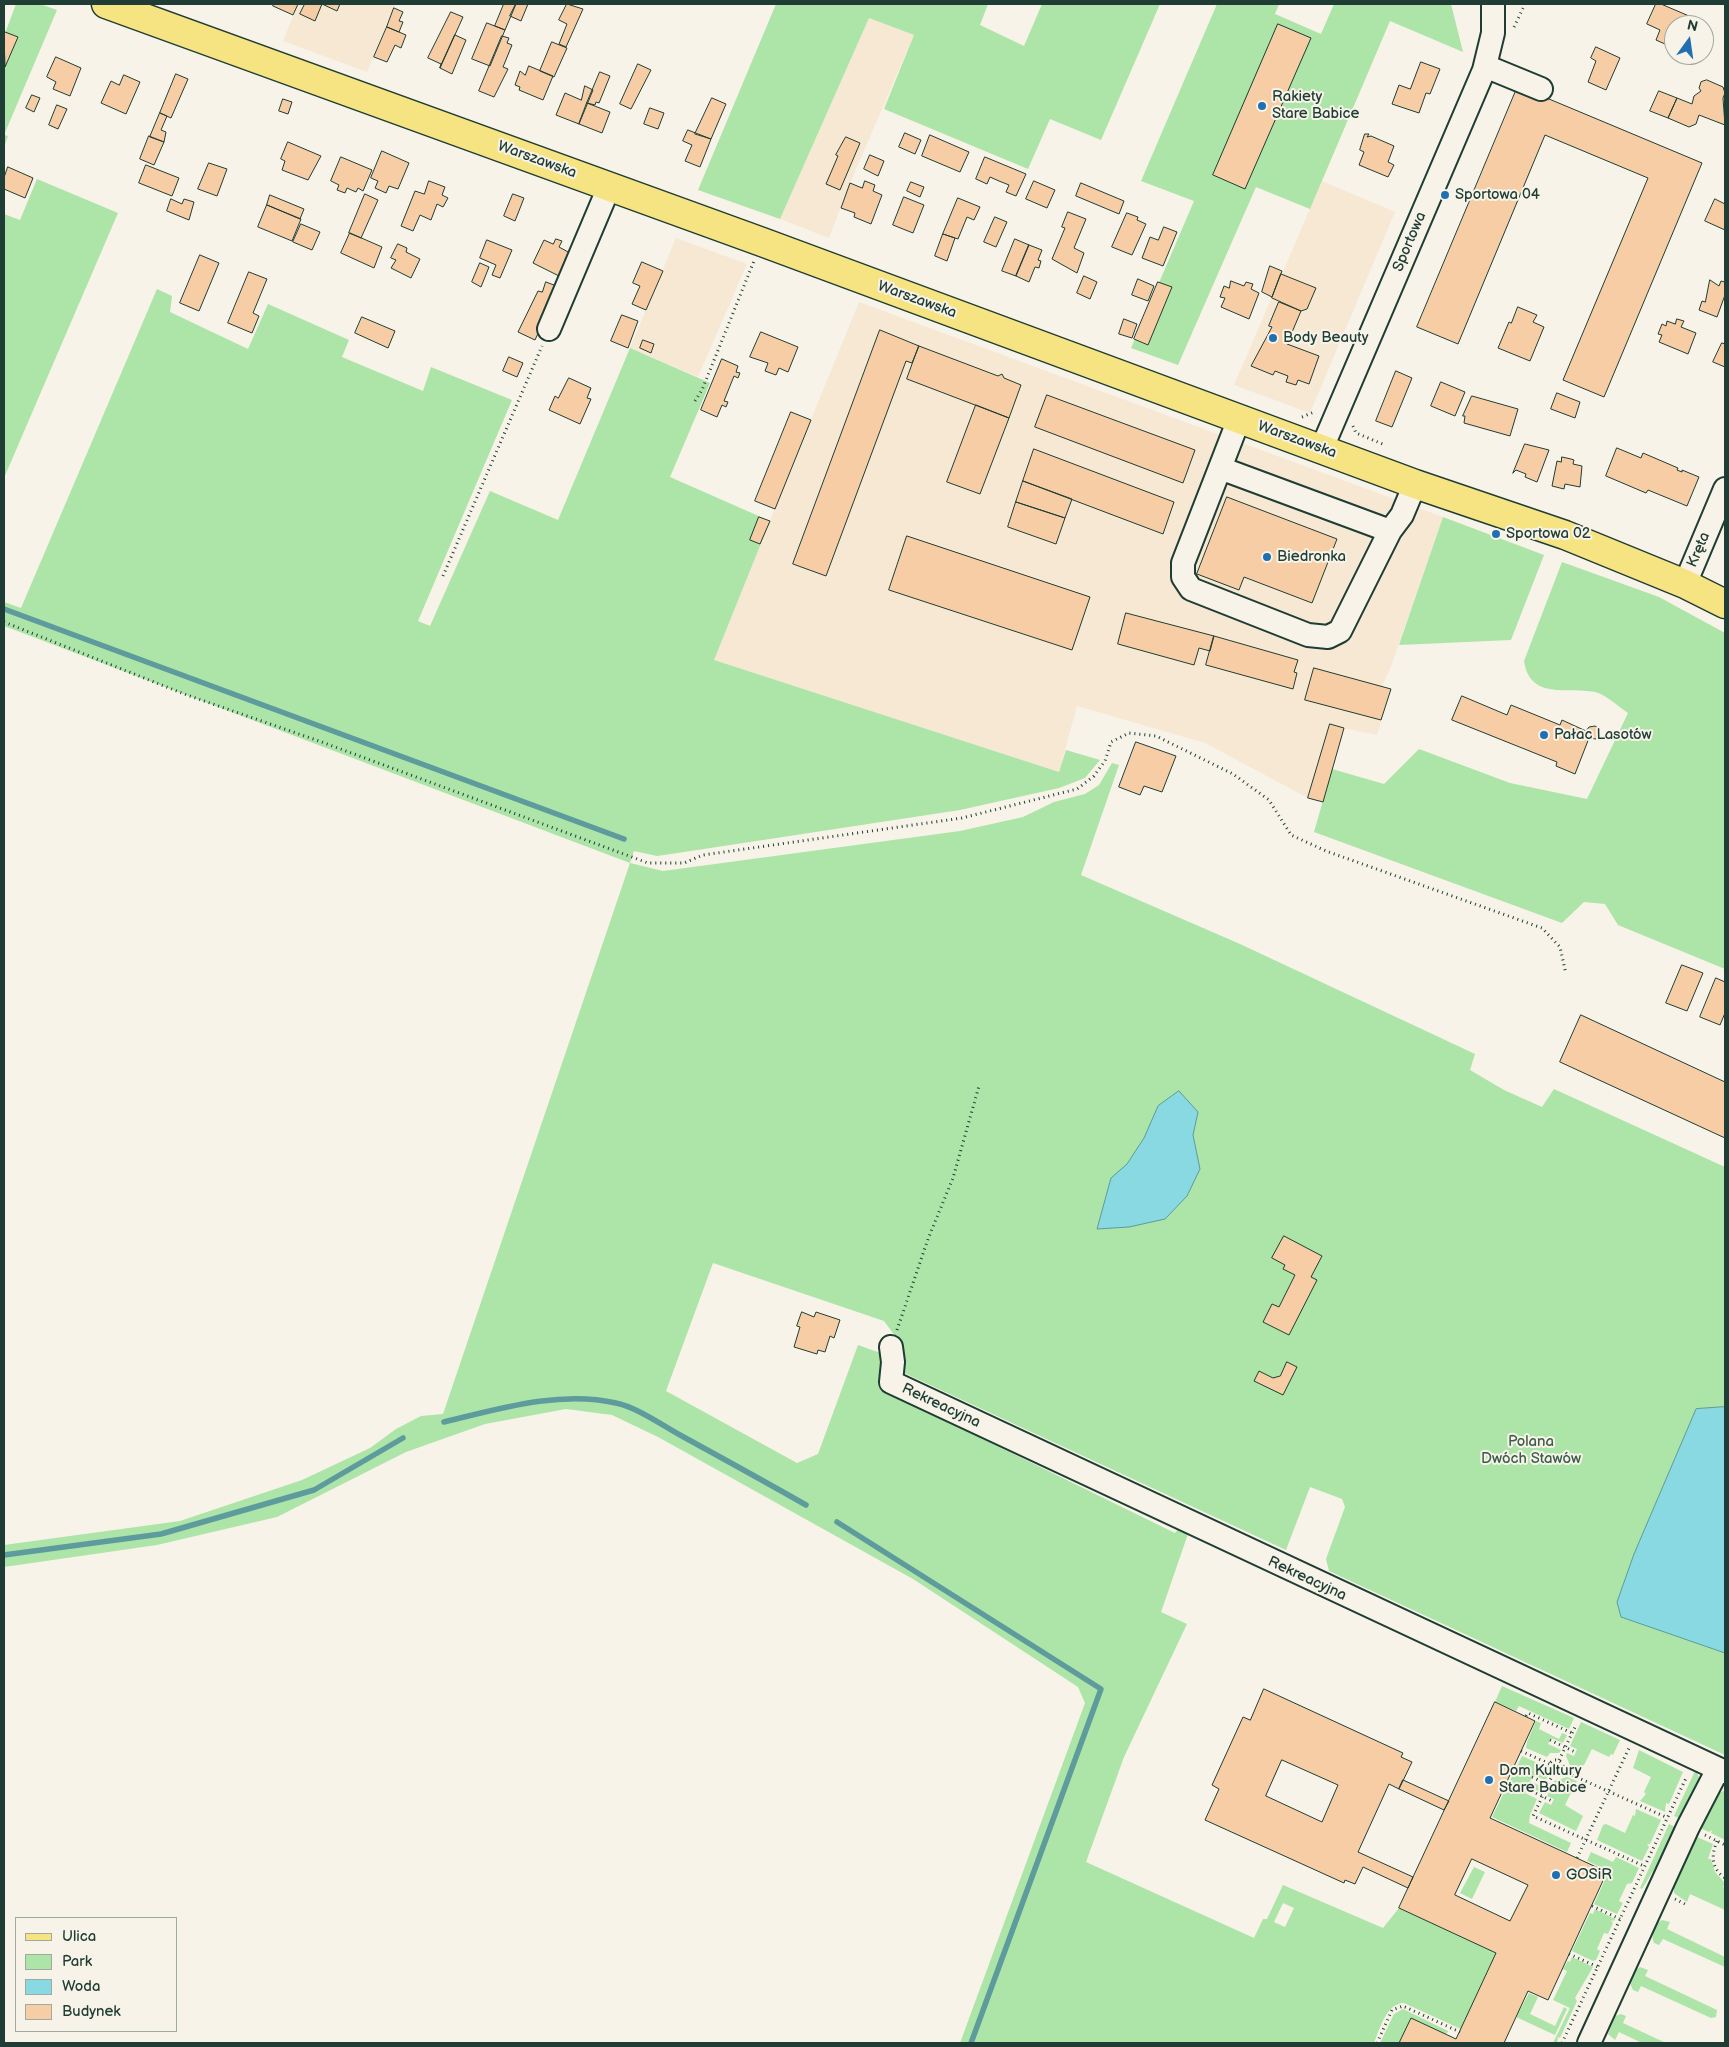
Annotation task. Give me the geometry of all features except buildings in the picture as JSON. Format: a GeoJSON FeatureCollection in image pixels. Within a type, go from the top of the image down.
{"type":"FeatureCollection","features":[{"type":"Feature","properties":{"kind":"main road","name":"Warszawska"},"geometry":{"type":"LineString","coordinates":[[106,4],[610,186],[1416,484],[1565,535],[1685,584],[1725,604]]}},
{"type":"Feature","properties":{"kind":"street","name":"Sportowa"},"geometry":{"type":"LineString","coordinates":[[1322,448],[1485,66],[1493,33],[1493,4]]}},
{"type":"Feature","properties":{"kind":"street"},"geometry":{"type":"LineString","coordinates":[[1485,66],[1541,89]]}},
{"type":"Feature","properties":{"kind":"street"},"geometry":{"type":"LineString","coordinates":[[549,329],[610,186]]}},
{"type":"Feature","properties":{"kind":"street"},"geometry":{"type":"LineString","coordinates":[[1239,419],[1182,563],[1183,577],[1191,589],[1308,636],[1328,637],[1340,631],[1390,532],[1402,515],[1416,484]]}},
{"type":"Feature","properties":{"kind":"street"},"geometry":{"type":"LineString","coordinates":[[1220,468],[1390,532]]}},
{"type":"Feature","properties":{"kind":"street","name":"Kręta"},"geometry":{"type":"LineString","coordinates":[[1685,584],[1725,489]]}},
{"type":"Feature","properties":{"kind":"street","name":"Rekreacyjna"},"geometry":{"type":"LineString","coordinates":[[891,1348],[893,1362],[891,1382],[1721,1771]]}},
{"type":"Feature","properties":{"kind":"street"},"geometry":{"type":"LineString","coordinates":[[1589,2043],[1688,1827],[1721,1771]]}},
{"type":"Feature","properties":{"kind":"path"},"geometry":{"type":"LineString","coordinates":[[695,401],[702,390],[762,242]]}},
{"type":"Feature","properties":{"kind":"path"},"geometry":{"type":"LineString","coordinates":[[443,576],[549,329]]}},
{"type":"Feature","properties":{"kind":"path"},"geometry":{"type":"LineString","coordinates":[[4,622],[184,694],[319,741],[648,863],[684,863],[703,855],[962,818],[1077,789],[1094,776],[1105,761],[1111,742],[1129,733],[1156,736],[1233,774],[1269,800],[1291,834],[1326,851],[1542,928],[1560,947],[1566,974]]}},
{"type":"Feature","properties":{"kind":"path"},"geometry":{"type":"LineString","coordinates":[[891,1348],[928,1239],[952,1178],[979,1086]]}},
{"type":"Feature","properties":{"kind":"path"},"geometry":{"type":"LineString","coordinates":[[1526,1716],[1528,1713],[1572,1733]]}},
{"type":"Feature","properties":{"kind":"path"},"geometry":{"type":"LineString","coordinates":[[1559,1760],[1579,1718]]}},
{"type":"Feature","properties":{"kind":"path"},"geometry":{"type":"LineString","coordinates":[[1550,1740],[1575,1752]]}},
{"type":"Feature","properties":{"kind":"path"},"geometry":{"type":"LineString","coordinates":[[1577,1858],[1631,1742]]}},
{"type":"Feature","properties":{"kind":"path"},"geometry":{"type":"LineString","coordinates":[[1521,1751],[1550,1764]]}},
{"type":"Feature","properties":{"kind":"path"},"geometry":{"type":"LineString","coordinates":[[1562,2043],[1690,1770],[1677,1764],[1683,1752]]}},
{"type":"Feature","properties":{"kind":"path"},"geometry":{"type":"LineString","coordinates":[[1550,1764],[1555,1760],[1559,1760]]}},
{"type":"Feature","properties":{"kind":"path"},"geometry":{"type":"LineString","coordinates":[[1559,1760],[1563,1763],[1563,1771]]}},
{"type":"Feature","properties":{"kind":"path"},"geometry":{"type":"LineString","coordinates":[[1550,1764],[1550,1772],[1553,1774]]}},
{"type":"Feature","properties":{"kind":"path"},"geometry":{"type":"LineString","coordinates":[[1563,1771],[1667,1817]]}},
{"type":"Feature","properties":{"kind":"path"},"geometry":{"type":"LineString","coordinates":[[1553,1774],[1560,1774],[1563,1771]]}},
{"type":"Feature","properties":{"kind":"path"},"geometry":{"type":"LineString","coordinates":[[1553,1774],[1533,1816],[1644,1866]]}},
{"type":"Feature","properties":{"kind":"path"},"geometry":{"type":"LineString","coordinates":[[1532,1778],[1558,1789]]}},
{"type":"Feature","properties":{"kind":"path"},"geometry":{"type":"LineString","coordinates":[[1527,1789],[1552,1801]]}},
{"type":"Feature","properties":{"kind":"path"},"geometry":{"type":"LineString","coordinates":[[1717,1841],[1712,1858],[1718,1873],[1725,1878]]}},
{"type":"Feature","properties":{"kind":"path"},"geometry":{"type":"LineString","coordinates":[[1592,1906],[1620,1918]]}},
{"type":"Feature","properties":{"kind":"path"},"geometry":{"type":"LineString","coordinates":[[1569,1954],[1598,1967]]}},
{"type":"Feature","properties":{"kind":"path"},"geometry":{"type":"LineString","coordinates":[[1377,2043],[1392,2010],[1403,2006],[1460,2032]]}},
{"type":"Feature","properties":{"kind":"shaded area"},"geometry":{"type":"Polygon","coordinates":[[[298,4],[396,4],[367,72],[283,41],[298,4]]]}},
{"type":"Feature","properties":{"kind":"shaded area"},"geometry":{"type":"Polygon","coordinates":[[[869,18],[914,35],[850,183],[829,238],[780,219],[869,18]]]}},
{"type":"Feature","properties":{"kind":"shaded area"},"geometry":{"type":"Polygon","coordinates":[[[1322,181],[1395,212],[1310,413],[1234,385],[1322,181]]]}},
{"type":"Feature","properties":{"kind":"shaded area"},"geometry":{"type":"Polygon","coordinates":[[[676,238],[747,264],[698,377],[630,348],[676,238]]]}},
{"type":"Feature","properties":{"kind":"shaded area"},"geometry":{"type":"Polygon","coordinates":[[[859,302],[1443,517],[1392,664],[1382,686],[1391,689],[1377,735],[1344,728],[1323,802],[1308,798],[1205,743],[1077,706],[1059,772],[713,660],[859,302]]]}},
{"type":"Feature","properties":{"kind":"green space"},"geometry":{"type":"Polygon","coordinates":[[[16,4],[40,4],[57,10],[4,135],[4,36],[16,4]]]}},
{"type":"Feature","properties":{"kind":"green space"},"geometry":{"type":"Polygon","coordinates":[[[776,4],[988,4],[980,25],[1024,46],[1042,4],[1160,4],[1101,140],[1050,119],[1028,169],[884,109],[914,35],[869,18],[780,219],[698,190],[776,4]]]}},
{"type":"Feature","properties":{"kind":"green space"},"geometry":{"type":"Polygon","coordinates":[[[1217,4],[1279,4],[1275,14],[1321,34],[1334,4],[1451,4],[1463,52],[1390,21],[1310,209],[1256,187],[1178,365],[1131,348],[1194,201],[1141,181],[1217,4]]]}},
{"type":"Feature","properties":{"kind":"green space"},"geometry":{"type":"Polygon","coordinates":[[[4,135],[8,136],[4,147],[4,135]]]}},
{"type":"Feature","properties":{"kind":"green space"},"geometry":{"type":"Polygon","coordinates":[[[37,179],[118,213],[4,478],[4,214],[20,220],[37,179]]]}},
{"type":"Feature","properties":{"kind":"green space"},"geometry":{"type":"Polygon","coordinates":[[[157,289],[172,296],[170,312],[248,349],[268,304],[349,340],[342,357],[423,391],[431,367],[512,400],[418,621],[430,626],[490,491],[558,520],[630,348],[710,383],[670,477],[770,521],[714,660],[1059,772],[1066,750],[1100,760],[1085,778],[1059,788],[960,810],[657,856],[634,851],[630,863],[4,626],[4,602],[21,608],[157,289]]]}},
{"type":"Feature","properties":{"kind":"green space"},"geometry":{"type":"Polygon","coordinates":[[[1443,517],[1544,555],[1511,640],[1399,645],[1443,517]]]}},
{"type":"Feature","properties":{"kind":"green space"},"geometry":{"type":"Polygon","coordinates":[[[1562,562],[1659,597],[1725,633],[1725,969],[1618,925],[1605,904],[1584,902],[1562,923],[1314,832],[1332,769],[1384,784],[1419,749],[1510,783],[1587,799],[1628,713],[1599,693],[1541,687],[1534,682],[1528,673],[1524,661],[1562,562]]]}},
{"type":"Feature","properties":{"kind":"green space","name":"Polana Dwóch Stawów"},"geometry":{"type":"Polygon","coordinates":[[[1112,763],[1119,765],[1081,875],[1240,944],[1475,1054],[1470,1070],[1504,1090],[1542,1107],[1554,1089],[1725,1167],[1725,1755],[1329,1571],[1326,1559],[1345,1507],[1342,1499],[1310,1487],[1286,1550],[902,1372],[901,1344],[884,1321],[713,1263],[666,1391],[797,1463],[818,1454],[858,1345],[886,1355],[883,1390],[1175,1533],[1178,1529],[1188,1534],[1161,1612],[1187,1624],[1124,1757],[1086,1862],[1254,1938],[1263,1919],[1267,1919],[1283,1885],[1383,1928],[1399,1908],[1496,1953],[1461,2029],[1404,2003],[1398,2004],[1388,2012],[1374,2043],[960,2043],[1085,1703],[1078,1687],[913,1579],[658,1437],[612,1415],[566,1409],[485,1424],[406,1452],[277,1517],[157,1545],[4,1567],[4,1545],[180,1521],[302,1480],[370,1448],[396,1429],[421,1416],[443,1414],[630,863],[663,871],[960,831],[1023,817],[1054,802],[1085,794],[1099,785],[1112,763]],[[1283,1903],[1274,1922],[1285,1927],[1294,1908],[1283,1903]]]}},
{"type":"Feature","properties":{"kind":"green space"},"geometry":{"type":"Polygon","coordinates":[[[1502,1686],[1574,1718],[1569,1729],[1519,1706],[1516,1711],[1495,1702],[1502,1686]]]}},
{"type":"Feature","properties":{"kind":"green space"},"geometry":{"type":"Polygon","coordinates":[[[1536,1721],[1541,1723],[1539,1729],[1559,1739],[1562,1733],[1567,1735],[1563,1743],[1551,1738],[1548,1744],[1561,1750],[1559,1753],[1550,1753],[1547,1757],[1526,1748],[1536,1721]]]}},
{"type":"Feature","properties":{"kind":"green space"},"geometry":{"type":"Polygon","coordinates":[[[1581,1722],[1620,1740],[1613,1755],[1611,1754],[1609,1757],[1592,1749],[1584,1765],[1580,1766],[1583,1767],[1581,1773],[1571,1768],[1566,1756],[1567,1753],[1574,1756],[1577,1749],[1570,1746],[1581,1722]]]}},
{"type":"Feature","properties":{"kind":"green space"},"geometry":{"type":"Polygon","coordinates":[[[1639,1750],[1683,1772],[1669,1804],[1666,1803],[1665,1812],[1640,1801],[1646,1794],[1644,1792],[1651,1777],[1633,1768],[1639,1750]]]}},
{"type":"Feature","properties":{"kind":"green space"},"geometry":{"type":"Polygon","coordinates":[[[1522,1756],[1542,1765],[1547,1778],[1546,1780],[1533,1775],[1530,1781],[1542,1787],[1540,1792],[1528,1786],[1525,1793],[1537,1799],[1530,1815],[1529,1823],[1571,1843],[1567,1852],[1492,1817],[1522,1756]]]}},
{"type":"Feature","properties":{"kind":"green space"},"geometry":{"type":"Polygon","coordinates":[[[1696,1769],[1700,1781],[1683,1820],[1674,1816],[1696,1769]]]}},
{"type":"Feature","properties":{"kind":"green space"},"geometry":{"type":"Polygon","coordinates":[[[1567,1777],[1577,1781],[1575,1785],[1571,1786],[1574,1787],[1565,1805],[1583,1816],[1576,1831],[1539,1813],[1545,1802],[1551,1805],[1554,1799],[1547,1796],[1550,1790],[1556,1793],[1559,1787],[1553,1784],[1554,1781],[1567,1777]]]}},
{"type":"Feature","properties":{"kind":"green space"},"geometry":{"type":"Polygon","coordinates":[[[1725,1790],[1725,1840],[1711,1833],[1712,1830],[1709,1832],[1696,1826],[1713,1797],[1725,1790]]]}},
{"type":"Feature","properties":{"kind":"green space"},"geometry":{"type":"Polygon","coordinates":[[[1636,1809],[1661,1820],[1650,1844],[1647,1844],[1649,1847],[1642,1861],[1597,1840],[1603,1825],[1606,1824],[1625,1833],[1633,1815],[1635,1816],[1636,1809]]]}},
{"type":"Feature","properties":{"kind":"green space"},"geometry":{"type":"Polygon","coordinates":[[[1669,1824],[1679,1829],[1642,1889],[1640,1888],[1669,1824]]]}},
{"type":"Feature","properties":{"kind":"green space"},"geometry":{"type":"Polygon","coordinates":[[[1697,1837],[1713,1844],[1708,1859],[1711,1859],[1715,1872],[1725,1883],[1723,1887],[1725,1888],[1725,1910],[1690,1894],[1687,1902],[1674,1893],[1674,1888],[1697,1837]]]}},
{"type":"Feature","properties":{"kind":"green space"},"geometry":{"type":"Polygon","coordinates":[[[1591,1852],[1613,1862],[1616,1857],[1639,1868],[1632,1883],[1627,1884],[1619,1901],[1623,1903],[1617,1914],[1594,1904],[1609,1871],[1587,1861],[1591,1852]]]}},
{"type":"Feature","properties":{"kind":"green space"},"geometry":{"type":"Polygon","coordinates":[[[1474,1867],[1485,1872],[1472,1899],[1460,1893],[1474,1867]]]}},
{"type":"Feature","properties":{"kind":"green space"},"geometry":{"type":"Polygon","coordinates":[[[1595,1909],[1615,1919],[1614,1921],[1611,1920],[1613,1923],[1608,1934],[1604,1933],[1597,1949],[1600,1951],[1596,1960],[1593,1961],[1595,1962],[1572,1951],[1590,1913],[1593,1914],[1595,1909]]]}},
{"type":"Feature","properties":{"kind":"green space"},"geometry":{"type":"Polygon","coordinates":[[[1662,1920],[1670,1922],[1667,1929],[1725,1957],[1725,1967],[1663,1939],[1659,1945],[1654,1943],[1654,1930],[1662,1920]]]}},
{"type":"Feature","properties":{"kind":"green space"},"geometry":{"type":"Polygon","coordinates":[[[1572,1957],[1593,1967],[1575,1998],[1577,2001],[1560,2038],[1558,2037],[1557,2043],[1553,2043],[1570,2008],[1553,2000],[1567,1971],[1563,1969],[1572,1957]]]}},
{"type":"Feature","properties":{"kind":"green space"},"geometry":{"type":"Polygon","coordinates":[[[1640,1967],[1648,1970],[1645,1976],[1717,2010],[1716,2017],[1711,2018],[1641,1986],[1638,1992],[1633,1990],[1630,1983],[1636,1970],[1640,1967]]]}},
{"type":"Feature","properties":{"kind":"green space"},"geometry":{"type":"Polygon","coordinates":[[[1529,1993],[1538,1997],[1530,2014],[1555,2026],[1564,2007],[1567,2009],[1555,2035],[1516,2017],[1529,1993]]]}},
{"type":"Feature","properties":{"kind":"green space"},"geometry":{"type":"Polygon","coordinates":[[[1403,2009],[1448,2031],[1446,2035],[1411,2018],[1399,2043],[1380,2043],[1394,2014],[1403,2009]]]}},
{"type":"Feature","properties":{"kind":"green space"},"geometry":{"type":"Polygon","coordinates":[[[1621,2014],[1626,2016],[1623,2023],[1666,2043],[1642,2043],[1619,2032],[1615,2040],[1608,2034],[1615,2016],[1621,2014]]]}},
{"type":"Feature","properties":{"kind":"water"},"geometry":{"type":"Polygon","coordinates":[[[1179,1091],[1198,1112],[1193,1135],[1200,1169],[1187,1196],[1165,1219],[1129,1227],[1097,1229],[1111,1178],[1127,1164],[1144,1138],[1158,1106],[1179,1091]]]}},
{"type":"Feature","properties":{"kind":"water"},"geometry":{"type":"Polygon","coordinates":[[[1725,1407],[1725,1653],[1621,1617],[1617,1602],[1634,1554],[1696,1409],[1725,1407]]]}},
{"type":"Feature","properties":{"kind":"waterway"},"geometry":{"type":"LineString","coordinates":[[4,609],[624,839]]}},
{"type":"Feature","properties":{"kind":"waterway"},"geometry":{"type":"LineString","coordinates":[[444,1422],[507,1407],[551,1400],[595,1400],[616,1403],[632,1408],[649,1417],[806,1505]]}},
{"type":"Feature","properties":{"kind":"waterway"},"geometry":{"type":"LineString","coordinates":[[4,1555],[161,1534],[314,1490],[403,1438]]}},
{"type":"Feature","properties":{"kind":"waterway"},"geometry":{"type":"LineString","coordinates":[[837,1522],[1101,1689],[971,2043]]}},
{"type":"Feature","properties":{"kind":"place","name":"Rakiety Stare Babice"},"geometry":{"type":"Point","coordinates":[1262,106]}},
{"type":"Feature","properties":{"kind":"place","name":"Sportowa 04"},"geometry":{"type":"Point","coordinates":[1445,195]}},
{"type":"Feature","properties":{"kind":"place","name":"Body Beauty"},"geometry":{"type":"Point","coordinates":[1273,338]}},
{"type":"Feature","properties":{"kind":"place","name":"Sportowa 02"},"geometry":{"type":"Point","coordinates":[1496,534]}},
{"type":"Feature","properties":{"kind":"place","name":"Biedronka"},"geometry":{"type":"Point","coordinates":[1267,557]}},
{"type":"Feature","properties":{"kind":"place","name":"Pałac Lasotów"},"geometry":{"type":"Point","coordinates":[1544,735]}},
{"type":"Feature","properties":{"kind":"place","name":"Dom Kultury Stare Babice"},"geometry":{"type":"Point","coordinates":[1489,1780]}},
{"type":"Feature","properties":{"kind":"place","name":"GOSiR"},"geometry":{"type":"Point","coordinates":[1556,1875]}}]}
